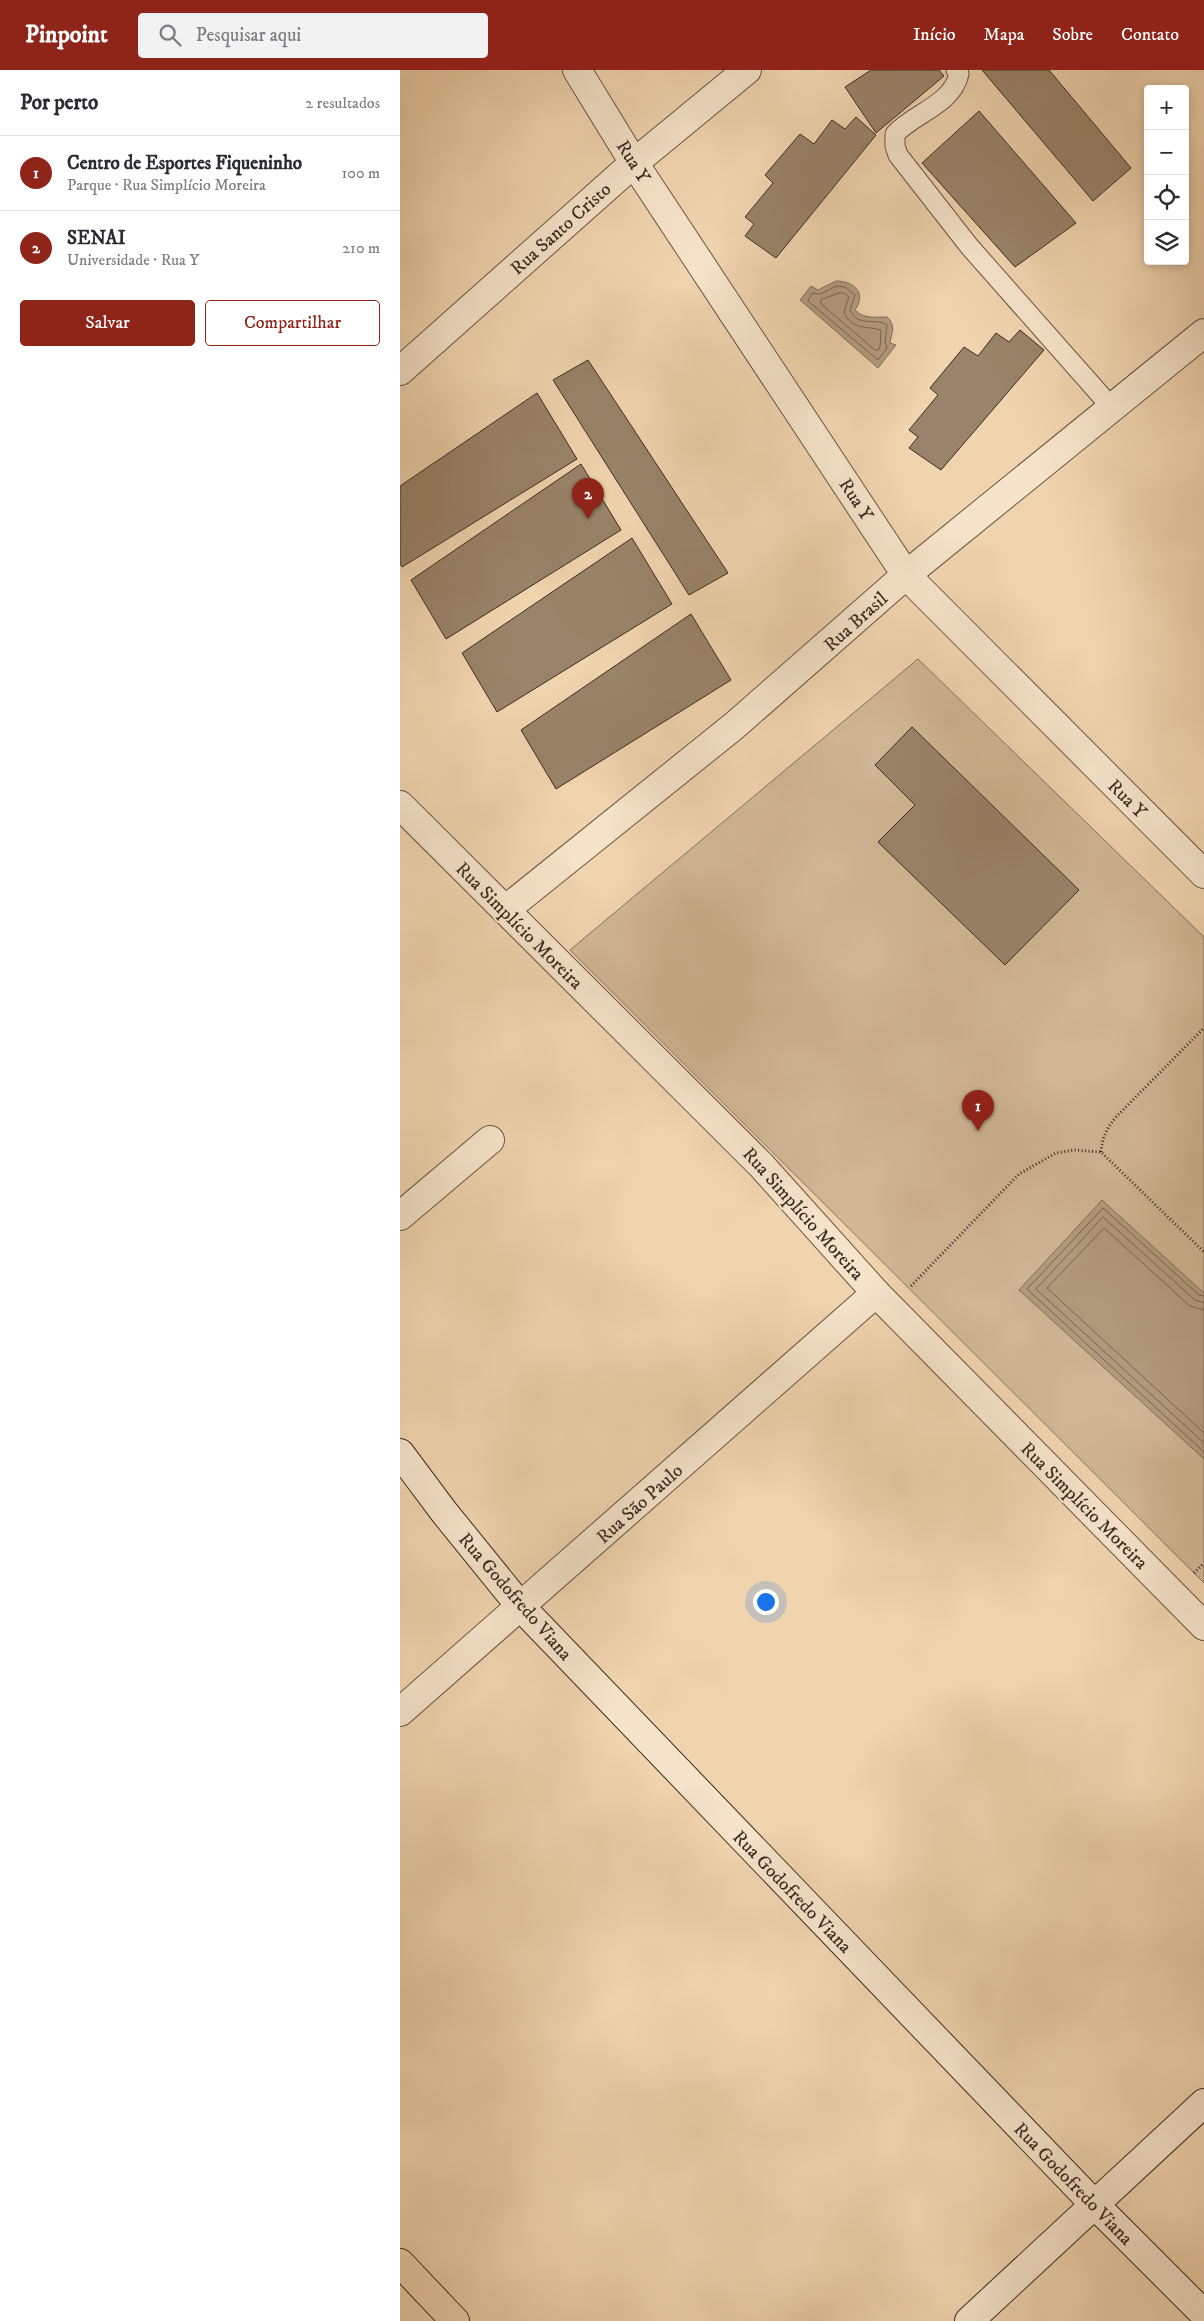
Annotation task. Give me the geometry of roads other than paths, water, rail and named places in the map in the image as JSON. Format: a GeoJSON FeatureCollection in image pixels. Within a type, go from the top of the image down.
{"type":"FeatureCollection","features":[{"type":"Feature","properties":{"kind":"main road"},"geometry":{"type":"LineString","coordinates":[[400,2264],[455,2321]]}},
{"type":"Feature","properties":{"kind":"street","name":"Rua Y"},"geometry":{"type":"LineString","coordinates":[[578,70],[634,163],[906,575],[1204,874]]}},
{"type":"Feature","properties":{"kind":"street","name":"Rua Santo Cristo"},"geometry":{"type":"LineString","coordinates":[[400,371],[634,163],[747,70]]}},
{"type":"Feature","properties":{"kind":"street","name":"Rua Brasil"},"geometry":{"type":"LineString","coordinates":[[505,910],[734,726],[906,575],[1204,333]]}},
{"type":"Feature","properties":{"kind":"street","name":"Rua Simplício Moreira"},"geometry":{"type":"LineString","coordinates":[[400,805],[761,1165],[876,1293],[1204,1626]]}},
{"type":"Feature","properties":{"kind":"street"},"geometry":{"type":"LineString","coordinates":[[400,1216],[490,1140]]}},
{"type":"Feature","properties":{"kind":"street","name":"Rua São Paulo"},"geometry":{"type":"LineString","coordinates":[[400,1712],[876,1293]]}},
{"type":"Feature","properties":{"kind":"street","name":"Rua Godofredo Viana"},"geometry":{"type":"LineString","coordinates":[[400,1453],[444,1512],[521,1607],[1095,2205],[1204,2314]]}},
{"type":"Feature","properties":{"kind":"street"},"geometry":{"type":"LineString","coordinates":[[969,2321],[1204,2104]]}},
{"type":"Feature","properties":{"kind":"lane"},"geometry":{"type":"LineString","coordinates":[[956,70],[959,74],[956,86],[940,101],[894,134],[894,146],[898,155],[969,246],[1112,408]]}},
{"type":"Feature","properties":{"kind":"water"},"geometry":{"type":"Polygon","coordinates":[[[836,281],[848,283],[857,289],[860,298],[855,310],[858,313],[870,317],[887,317],[892,323],[893,329],[890,343],[896,345],[878,368],[800,300],[811,286],[818,290],[836,281]]]}},
{"type":"Feature","properties":{"kind":"water"},"geometry":{"type":"Polygon","coordinates":[[[1102,1200],[1204,1293],[1204,1459],[1019,1290],[1102,1200]]]}},
{"type":"Feature","properties":{"kind":"place","name":"SENAI"},"geometry":{"type":"Point","coordinates":[588,519]}},
{"type":"Feature","properties":{"kind":"place","name":"Centro de Esportes Fiqueninho"},"geometry":{"type":"Point","coordinates":[978,1131]}}]}
